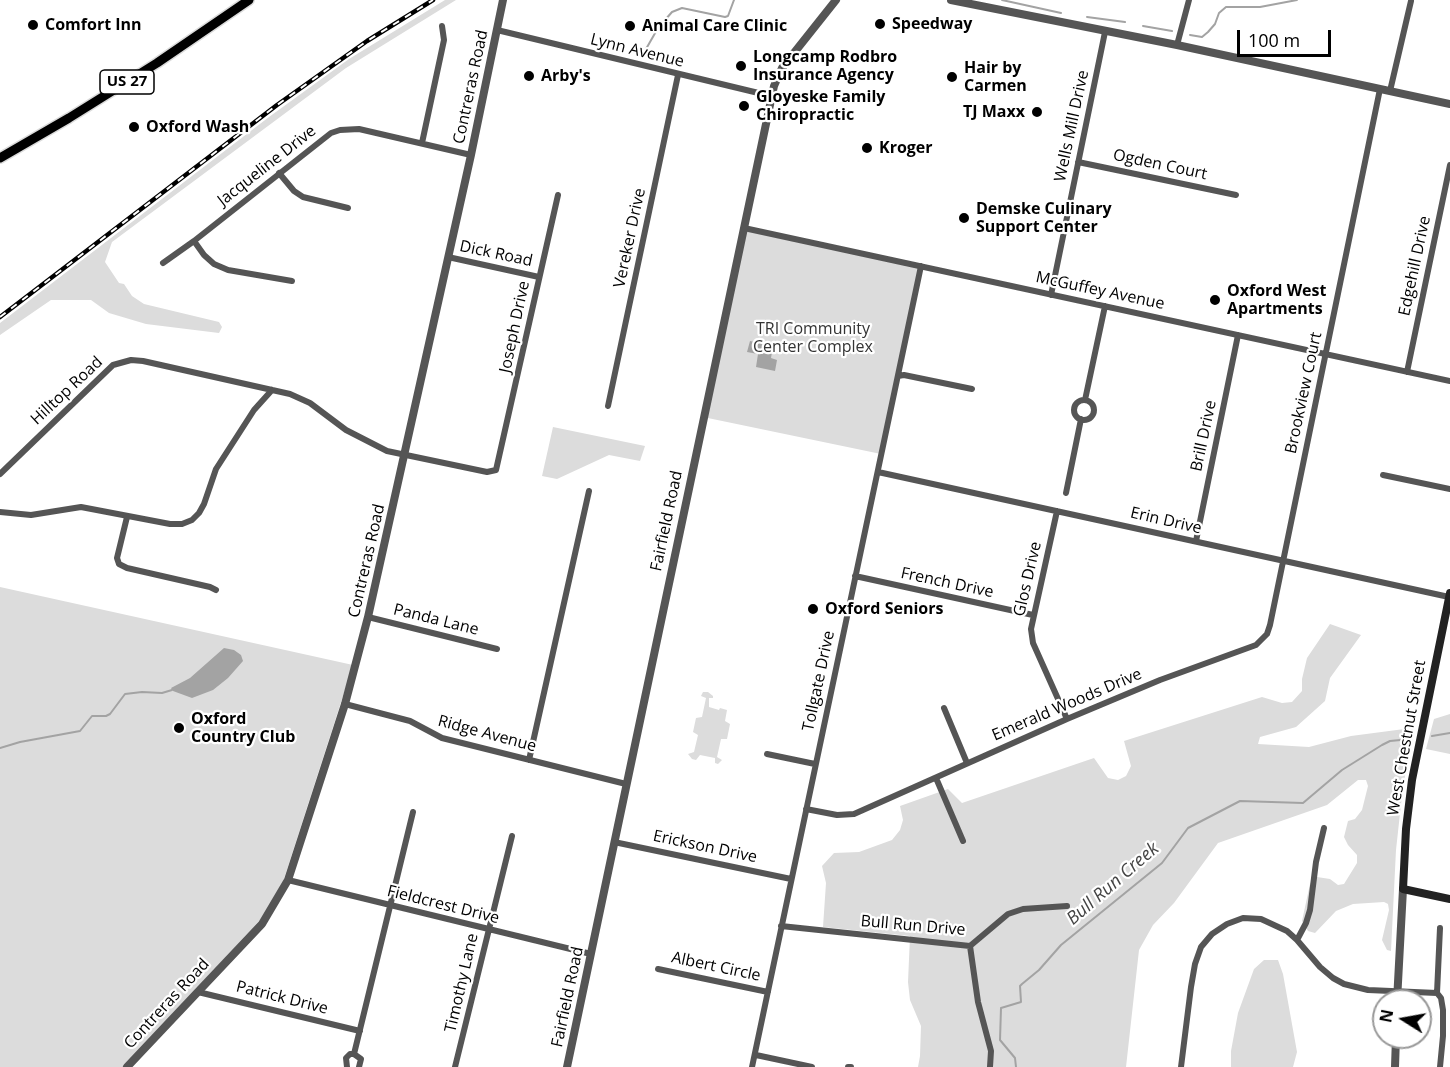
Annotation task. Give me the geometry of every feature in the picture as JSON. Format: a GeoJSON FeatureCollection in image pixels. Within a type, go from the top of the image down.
{"type":"FeatureCollection","features":[{"type":"Feature","properties":{"kind":"highway","name":"US 27"},"geometry":{"type":"LineString","coordinates":[[0,158],[157,63],[249,0]]}},
{"type":"Feature","properties":{"kind":"main road","name":"West Chestnut Street"},"geometry":{"type":"LineString","coordinates":[[1403,889],[1406,829],[1412,780],[1450,595]]}},
{"type":"Feature","properties":{"kind":"main road"},"geometry":{"type":"LineString","coordinates":[[1403,889],[1450,899]]}},
{"type":"Feature","properties":{"kind":"street","name":"Contreras Road"},"geometry":{"type":"LineString","coordinates":[[127,1067],[262,924],[288,880],[345,704],[368,617],[471,155],[503,0]]}},
{"type":"Feature","properties":{"kind":"street","name":"Fairfield Road"},"geometry":{"type":"LineString","coordinates":[[569,1067],[626,784],[771,96],[782,68],[836,0]]}},
{"type":"Feature","properties":{"kind":"street"},"geometry":{"type":"LineString","coordinates":[[951,0],[986,4],[1105,32],[1177,45],[1450,104]]}},
{"type":"Feature","properties":{"kind":"street"},"geometry":{"type":"LineString","coordinates":[[1177,45],[1189,0]]}},
{"type":"Feature","properties":{"kind":"street"},"geometry":{"type":"LineString","coordinates":[[1390,91],[1411,0]]}},
{"type":"Feature","properties":{"kind":"street"},"geometry":{"type":"LineString","coordinates":[[422,143],[444,40],[442,26]]}},
{"type":"Feature","properties":{"kind":"street","name":"Lynn Avenue"},"geometry":{"type":"LineString","coordinates":[[497,30],[771,96]]}},
{"type":"Feature","properties":{"kind":"street","name":"Wells Mill Drive"},"geometry":{"type":"LineString","coordinates":[[1051,295],[1105,32]]}},
{"type":"Feature","properties":{"kind":"street","name":"Vereker Drive"},"geometry":{"type":"LineString","coordinates":[[608,406],[678,75]]}},
{"type":"Feature","properties":{"kind":"street","name":"Brookview Court"},"geometry":{"type":"LineString","coordinates":[[1283,562],[1380,89]]}},
{"type":"Feature","properties":{"kind":"street","name":"Jacqueline Drive"},"geometry":{"type":"LineString","coordinates":[[163,263],[194,241],[321,139],[340,130],[359,129],[471,155]]}},
{"type":"Feature","properties":{"kind":"street","name":"Ogden Court"},"geometry":{"type":"LineString","coordinates":[[1078,162],[1236,195]]}},
{"type":"Feature","properties":{"kind":"street","name":"Edgehill Drive"},"geometry":{"type":"LineString","coordinates":[[1407,372],[1450,165]]}},
{"type":"Feature","properties":{"kind":"street"},"geometry":{"type":"LineString","coordinates":[[279,173],[294,191],[303,197],[348,208]]}},
{"type":"Feature","properties":{"kind":"street","name":"Joseph Drive"},"geometry":{"type":"LineString","coordinates":[[498,466],[558,195]]}},
{"type":"Feature","properties":{"kind":"street","name":"McGuffey Avenue"},"geometry":{"type":"LineString","coordinates":[[744,228],[1450,381]]}},
{"type":"Feature","properties":{"kind":"street"},"geometry":{"type":"LineString","coordinates":[[194,241],[214,264],[228,270],[292,281]]}},
{"type":"Feature","properties":{"kind":"street","name":"Dick Road"},"geometry":{"type":"LineString","coordinates":[[448,257],[539,277]]}},
{"type":"Feature","properties":{"kind":"street","name":"Tollgate Drive"},"geometry":{"type":"LineString","coordinates":[[753,1067],[921,266]]}},
{"type":"Feature","properties":{"kind":"street"},"geometry":{"type":"LineString","coordinates":[[1085,400],[1105,306]]}},
{"type":"Feature","properties":{"kind":"street","name":"Brill Drive"},"geometry":{"type":"LineString","coordinates":[[1196,542],[1239,335]]}},
{"type":"Feature","properties":{"kind":"street","name":"Hilltop Road"},"geometry":{"type":"LineString","coordinates":[[0,474],[113,365],[120,361],[143,360],[290,394],[310,403],[346,430],[376,447],[487,472],[496,470],[498,466]]}},
{"type":"Feature","properties":{"kind":"street"},"geometry":{"type":"LineString","coordinates":[[898,376],[904,375],[972,389]]}},
{"type":"Feature","properties":{"kind":"street"},"geometry":{"type":"LineString","coordinates":[[0,512],[31,515],[81,507],[170,524],[182,524],[192,520],[204,504],[216,470],[254,410],[272,390]]}},
{"type":"Feature","properties":{"kind":"street"},"geometry":{"type":"LineString","coordinates":[[1085,400],[1091,404],[1093,413],[1089,418],[1081,419],[1076,416],[1074,409],[1077,404],[1085,400]]}},
{"type":"Feature","properties":{"kind":"street"},"geometry":{"type":"LineString","coordinates":[[1066,493],[1081,419]]}},
{"type":"Feature","properties":{"kind":"street","name":"Erin Drive"},"geometry":{"type":"LineString","coordinates":[[878,472],[1283,562],[1450,595]]}},
{"type":"Feature","properties":{"kind":"street"},"geometry":{"type":"LineString","coordinates":[[1383,475],[1450,489]]}},
{"type":"Feature","properties":{"kind":"street"},"geometry":{"type":"LineString","coordinates":[[529,760],[589,491]]}},
{"type":"Feature","properties":{"kind":"street","name":"Glos Drive"},"geometry":{"type":"LineString","coordinates":[[1058,511],[1033,615],[1031,637],[1067,719]]}},
{"type":"Feature","properties":{"kind":"street"},"geometry":{"type":"LineString","coordinates":[[127,516],[117,558],[119,564],[216,590]]}},
{"type":"Feature","properties":{"kind":"street","name":"Emerald Woods Drive"},"geometry":{"type":"LineString","coordinates":[[806,809],[837,815],[854,814],[1067,719],[1160,680],[1256,645],[1267,634],[1270,625],[1283,562]]}},
{"type":"Feature","properties":{"kind":"street","name":"French Drive"},"geometry":{"type":"LineString","coordinates":[[855,576],[1033,615]]}},
{"type":"Feature","properties":{"kind":"street","name":"Panda Lane"},"geometry":{"type":"LineString","coordinates":[[368,617],[497,649]]}},
{"type":"Feature","properties":{"kind":"street","name":"Ridge Avenue"},"geometry":{"type":"LineString","coordinates":[[345,704],[402,719],[442,738],[626,784]]}},
{"type":"Feature","properties":{"kind":"street"},"geometry":{"type":"LineString","coordinates":[[944,708],[968,763]]}},
{"type":"Feature","properties":{"kind":"street"},"geometry":{"type":"LineString","coordinates":[[767,754],[815,764]]}},
{"type":"Feature","properties":{"kind":"street"},"geometry":{"type":"LineString","coordinates":[[936,778],[963,841]]}},
{"type":"Feature","properties":{"kind":"street"},"geometry":{"type":"LineString","coordinates":[[354,1054],[413,812]]}},
{"type":"Feature","properties":{"kind":"street"},"geometry":{"type":"LineString","coordinates":[[1297,940],[1310,910],[1316,862],[1324,828]]}},
{"type":"Feature","properties":{"kind":"street","name":"Timothy Lane"},"geometry":{"type":"LineString","coordinates":[[455,1067],[512,836]]}},
{"type":"Feature","properties":{"kind":"street","name":"Erickson Drive"},"geometry":{"type":"LineString","coordinates":[[614,842],[791,879]]}},
{"type":"Feature","properties":{"kind":"street","name":"Fieldcrest Drive"},"geometry":{"type":"LineString","coordinates":[[288,880],[591,954]]}},
{"type":"Feature","properties":{"kind":"street"},"geometry":{"type":"LineString","coordinates":[[1398,989],[1403,889]]}},
{"type":"Feature","properties":{"kind":"street","name":"Bull Run Drive"},"geometry":{"type":"LineString","coordinates":[[781,926],[970,946],[1008,914],[1023,909],[1067,906]]}},
{"type":"Feature","properties":{"kind":"street"},"geometry":{"type":"LineString","coordinates":[[1181,1067],[1195,964],[1201,947],[1212,934],[1227,924],[1243,918],[1251,918],[1275,924],[1297,940],[1320,967],[1333,978],[1355,987],[1376,989]]}},
{"type":"Feature","properties":{"kind":"street"},"geometry":{"type":"LineString","coordinates":[[1440,928],[1437,993],[1441,998],[1443,1010],[1440,1067]]}},
{"type":"Feature","properties":{"kind":"street"},"geometry":{"type":"LineString","coordinates":[[970,946],[978,1002],[992,1051],[990,1067]]}},
{"type":"Feature","properties":{"kind":"street","name":"Albert Circle"},"geometry":{"type":"LineString","coordinates":[[658,969],[768,992]]}},
{"type":"Feature","properties":{"kind":"street","name":"Patrick Drive"},"geometry":{"type":"LineString","coordinates":[[198,992],[360,1031]]}},
{"type":"Feature","properties":{"kind":"street"},"geometry":{"type":"LineString","coordinates":[[1432,993],[1437,993]]}},
{"type":"Feature","properties":{"kind":"street"},"geometry":{"type":"LineString","coordinates":[[1395,1067],[1396,1049]]}},
{"type":"Feature","properties":{"kind":"street"},"geometry":{"type":"LineString","coordinates":[[347,1067],[346,1058],[354,1054]]}},
{"type":"Feature","properties":{"kind":"street"},"geometry":{"type":"LineString","coordinates":[[354,1054],[361,1059],[359,1067]]}},
{"type":"Feature","properties":{"kind":"street"},"geometry":{"type":"LineString","coordinates":[[756,1055],[813,1067]]}},
{"type":"Feature","properties":{"kind":"green space"},"geometry":{"type":"Polygon","coordinates":[[[445,0],[456,0],[346,68],[112,242],[105,262],[119,283],[124,284],[132,296],[144,304],[219,322],[222,327],[219,333],[146,324],[109,313],[91,300],[51,300],[0,335],[0,323],[269,117],[349,59],[445,0]]]}},
{"type":"Feature","properties":{"kind":"green space","name":"TRI Community Center Complex"},"geometry":{"type":"Polygon","coordinates":[[[744,228],[921,266],[881,454],[703,417],[744,228]]]}},
{"type":"Feature","properties":{"kind":"green space"},"geometry":{"type":"Polygon","coordinates":[[[553,427],[645,446],[640,461],[609,455],[557,479],[542,476],[553,427]]]}},
{"type":"Feature","properties":{"kind":"green space"},"geometry":{"type":"Polygon","coordinates":[[[0,587],[353,665],[281,888],[261,919],[123,1067],[0,1067],[0,587]]]}},
{"type":"Feature","properties":{"kind":"green space"},"geometry":{"type":"Polygon","coordinates":[[[1330,624],[1361,635],[1330,678],[1325,701],[1296,727],[1260,737],[1258,744],[1309,747],[1351,736],[1412,728],[1414,731],[1403,786],[1396,850],[1391,951],[1387,950],[1382,940],[1389,910],[1388,904],[1384,902],[1353,904],[1336,911],[1315,933],[1308,931],[1302,921],[1310,884],[1317,877],[1330,879],[1338,885],[1344,884],[1357,863],[1357,855],[1344,837],[1348,821],[1355,819],[1362,810],[1368,786],[1366,780],[1358,780],[1327,805],[1218,843],[1174,903],[1153,925],[1139,950],[1126,1067],[918,1067],[921,1026],[910,1000],[908,982],[910,936],[823,927],[826,883],[822,866],[834,853],[859,852],[892,840],[900,830],[903,820],[900,806],[948,789],[962,803],[1094,758],[1108,778],[1118,780],[1126,776],[1131,766],[1124,741],[1262,697],[1282,703],[1292,702],[1302,691],[1307,658],[1330,624]]]}},
{"type":"Feature","properties":{"kind":"green space"},"geometry":{"type":"Polygon","coordinates":[[[703,692],[708,692],[713,696],[709,698],[709,707],[727,710],[725,721],[730,724],[727,739],[721,739],[717,757],[722,760],[718,764],[715,763],[715,758],[700,755],[696,760],[688,754],[694,752],[698,735],[693,732],[696,718],[702,717],[706,698],[701,696],[703,692]]]}},
{"type":"Feature","properties":{"kind":"green space"},"geometry":{"type":"Polygon","coordinates":[[[1450,714],[1450,754],[1426,749],[1434,719],[1450,714]]]}},
{"type":"Feature","properties":{"kind":"green space"},"geometry":{"type":"Polygon","coordinates":[[[1264,960],[1278,960],[1283,974],[1297,1052],[1293,1067],[1231,1067],[1231,1051],[1238,1013],[1254,969],[1264,960]]]}},
{"type":"Feature","properties":{"kind":"shaded area"},"geometry":{"type":"Polygon","coordinates":[[[750,341],[773,346],[771,358],[777,360],[775,371],[756,367],[758,354],[747,352],[750,341]]]}},
{"type":"Feature","properties":{"kind":"shaded area"},"geometry":{"type":"Polygon","coordinates":[[[224,648],[234,650],[241,655],[243,661],[228,678],[213,690],[192,698],[173,691],[171,688],[190,678],[224,648]]]}},
{"type":"Feature","properties":{"kind":"waterway"},"geometry":{"type":"LineString","coordinates":[[642,56],[658,28],[672,12],[682,8],[725,17],[728,16],[734,0]]}},
{"type":"Feature","properties":{"kind":"waterway"},"geometry":{"type":"LineString","coordinates":[[1002,0],[1061,13]]}},
{"type":"Feature","properties":{"kind":"waterway"},"geometry":{"type":"LineString","coordinates":[[1190,35],[1202,37],[1215,24],[1219,13],[1226,7],[1260,7],[1297,0]]}},
{"type":"Feature","properties":{"kind":"waterway"},"geometry":{"type":"LineString","coordinates":[[1087,17],[1125,22]]}},
{"type":"Feature","properties":{"kind":"waterway"},"geometry":{"type":"LineString","coordinates":[[1143,26],[1172,31]]}},
{"type":"Feature","properties":{"kind":"waterway"},"geometry":{"type":"LineString","coordinates":[[0,748],[80,731],[92,716],[110,714],[125,694],[162,693],[172,690]]}},
{"type":"Feature","properties":{"kind":"waterway","name":"Bull Run Creek"},"geometry":{"type":"LineString","coordinates":[[1432,736],[1450,733]]}},
{"type":"Feature","properties":{"kind":"waterway","name":"Bull Run Creek"},"geometry":{"type":"LineString","coordinates":[[1016,1067],[1015,1058],[1000,1040],[1001,1008],[1021,1002],[1020,986],[1039,970],[1061,945],[1162,863],[1188,828],[1240,801],[1303,803],[1342,770],[1382,745],[1390,741],[1411,739]]}},
{"type":"Feature","properties":{"kind":"railway"},"geometry":{"type":"LineString","coordinates":[[0,317],[277,105],[367,41],[433,0]]}},
{"type":"Feature","properties":{"kind":"place","name":"Speedway"},"geometry":{"type":"Point","coordinates":[880,24]}},
{"type":"Feature","properties":{"kind":"place","name":"Comfort Inn"},"geometry":{"type":"Point","coordinates":[33,25]}},
{"type":"Feature","properties":{"kind":"place","name":"Animal Care Clinic"},"geometry":{"type":"Point","coordinates":[630,26]}},
{"type":"Feature","properties":{"kind":"place","name":"Longcamp Rodbro Insurance Agency"},"geometry":{"type":"Point","coordinates":[741,66]}},
{"type":"Feature","properties":{"kind":"place","name":"Arby's"},"geometry":{"type":"Point","coordinates":[529,76]}},
{"type":"Feature","properties":{"kind":"place","name":"Hair by Carmen"},"geometry":{"type":"Point","coordinates":[952,77]}},
{"type":"Feature","properties":{"kind":"place","name":"Gloyeske Family Chiropractic"},"geometry":{"type":"Point","coordinates":[744,106]}},
{"type":"Feature","properties":{"kind":"place","name":"TJ Maxx"},"geometry":{"type":"Point","coordinates":[1037,112]}},
{"type":"Feature","properties":{"kind":"place","name":"Oxford Wash"},"geometry":{"type":"Point","coordinates":[134,127]}},
{"type":"Feature","properties":{"kind":"place","name":"Kroger"},"geometry":{"type":"Point","coordinates":[867,148]}},
{"type":"Feature","properties":{"kind":"place","name":"Demske Culinary Support Center"},"geometry":{"type":"Point","coordinates":[964,218]}},
{"type":"Feature","properties":{"kind":"place","name":"Oxford West Apartments"},"geometry":{"type":"Point","coordinates":[1215,300]}},
{"type":"Feature","properties":{"kind":"place","name":"Oxford Seniors"},"geometry":{"type":"Point","coordinates":[813,609]}},
{"type":"Feature","properties":{"kind":"place","name":"Oxford Country Club"},"geometry":{"type":"Point","coordinates":[179,728]}}]}
